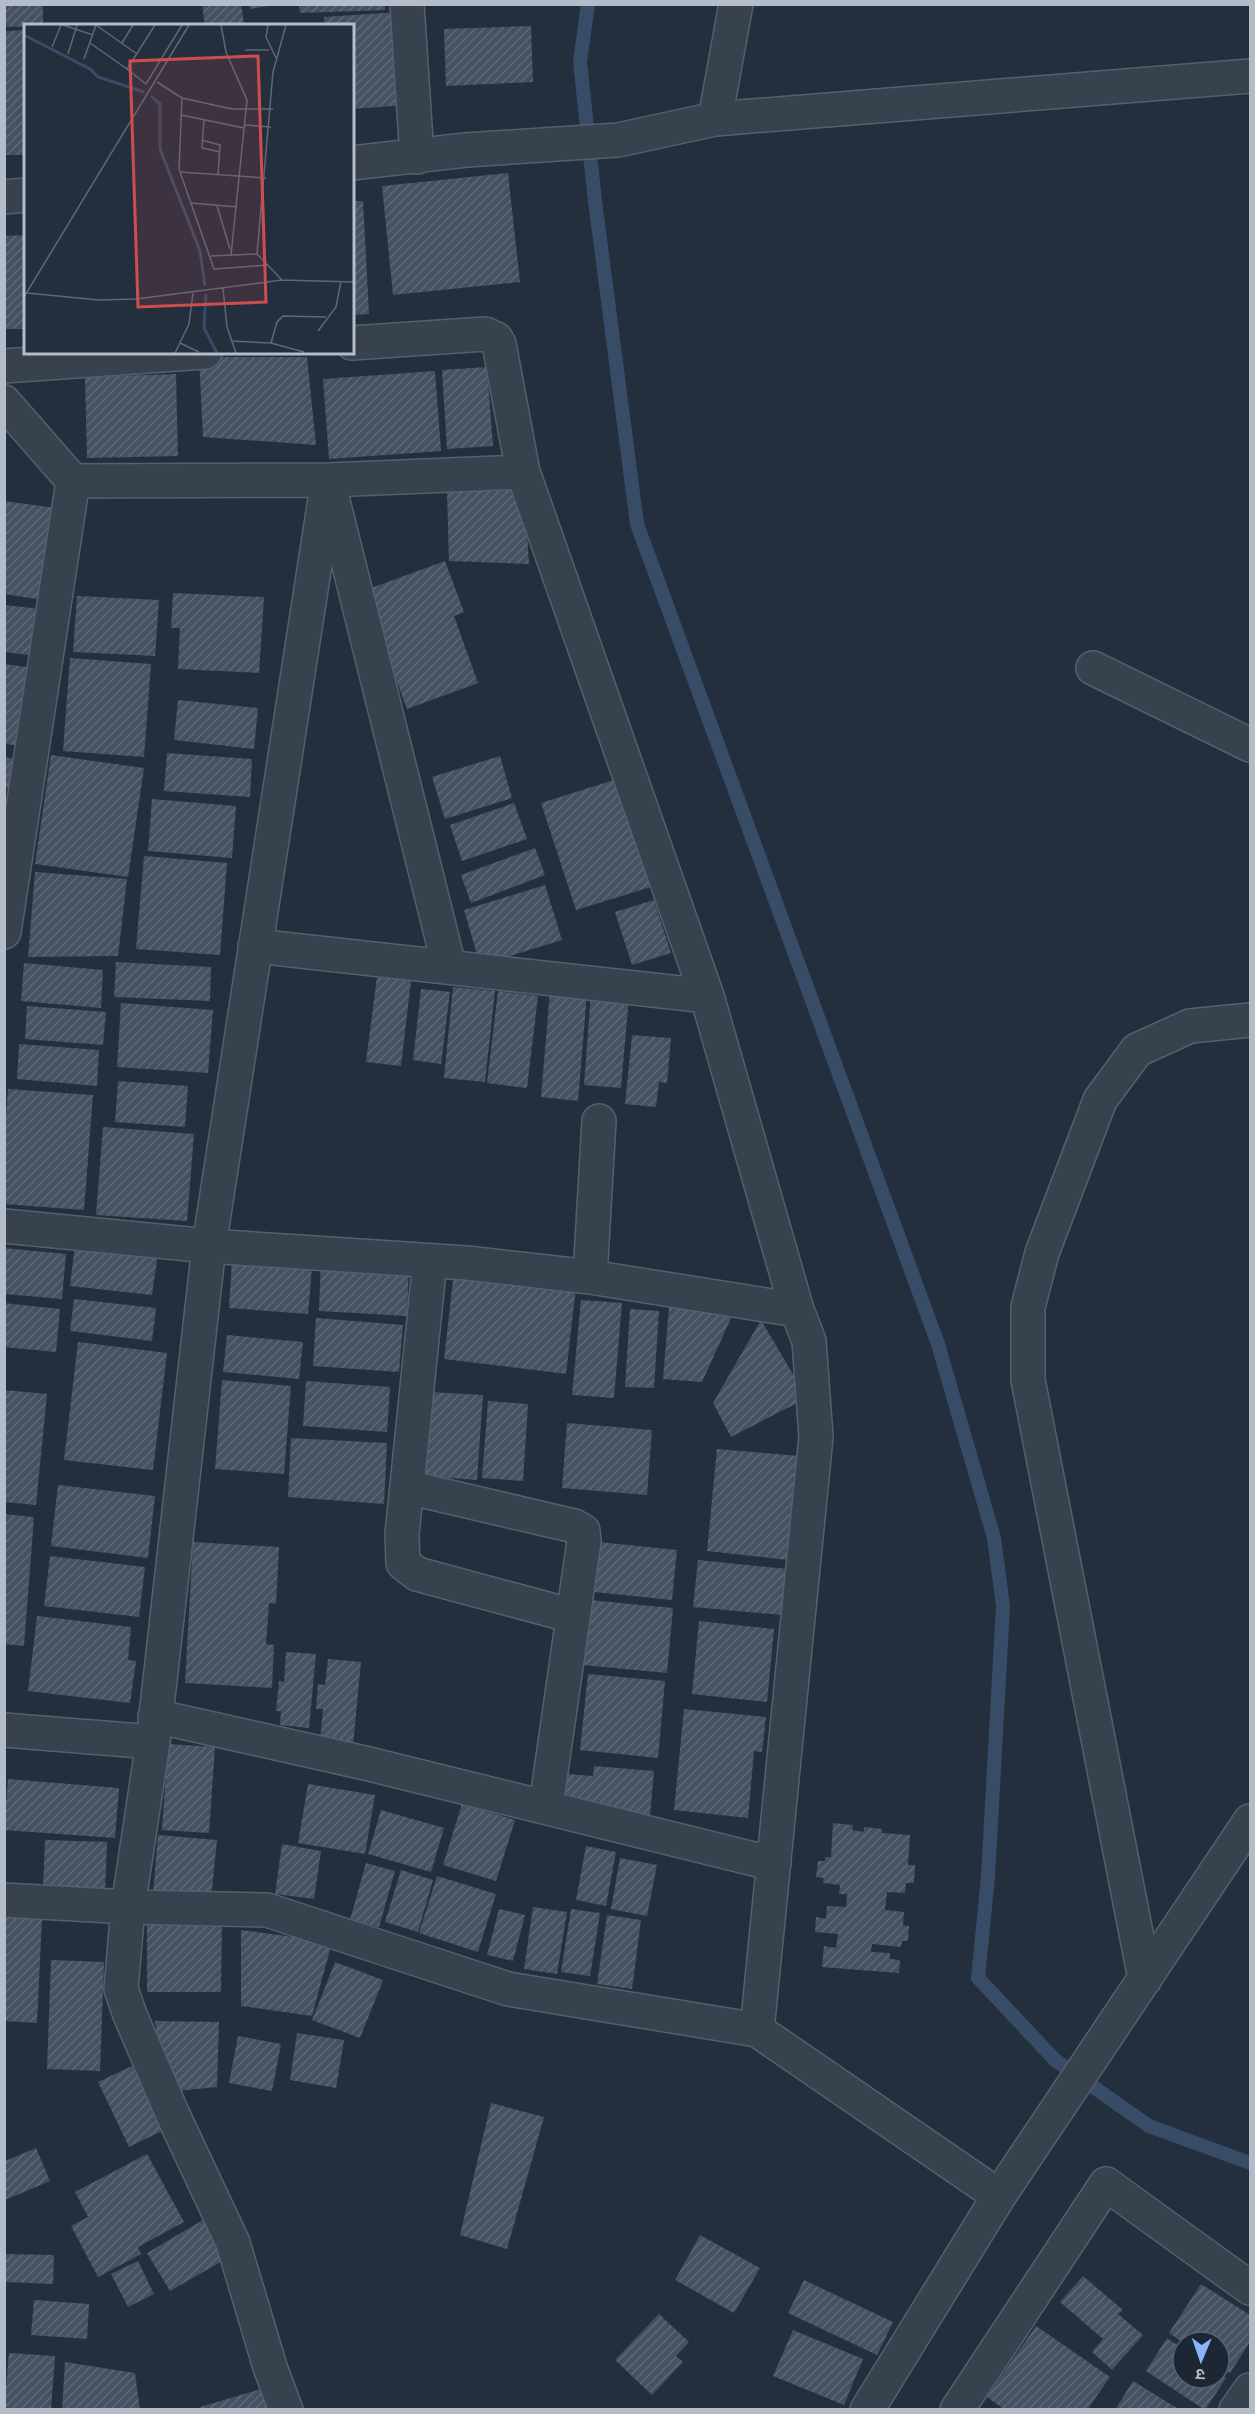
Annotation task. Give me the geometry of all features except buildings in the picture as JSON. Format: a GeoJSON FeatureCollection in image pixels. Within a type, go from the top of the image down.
{"type":"FeatureCollection","features":[{"type":"Feature","properties":{"kind":"street"},"geometry":{"type":"LineString","coordinates":[[407,4],[417,157]]}},
{"type":"Feature","properties":{"kind":"street"},"geometry":{"type":"LineString","coordinates":[[715,119],[736,4]]}},
{"type":"Feature","properties":{"kind":"street"},"geometry":{"type":"LineString","coordinates":[[354,163],[492,149],[618,140],[715,119],[1251,76]]}},
{"type":"Feature","properties":{"kind":"street"},"geometry":{"type":"LineString","coordinates":[[4,197],[24,195]]}},
{"type":"Feature","properties":{"kind":"street"},"geometry":{"type":"LineString","coordinates":[[354,343],[485,334],[496,339],[499,344],[523,471],[707,996],[797,1310],[808,1341],[816,1437],[757,2030]]}},
{"type":"Feature","properties":{"kind":"street"},"geometry":{"type":"LineString","coordinates":[[4,366],[176,354]]}},
{"type":"Feature","properties":{"kind":"street"},"geometry":{"type":"LineString","coordinates":[[4,402],[73,481],[328,480],[523,471]]}},
{"type":"Feature","properties":{"kind":"street"},"geometry":{"type":"LineString","coordinates":[[286,2409],[270,2367],[233,2243],[160,2085],[121,1989],[128,1907],[154,1729],[209,1246],[328,480]]}},
{"type":"Feature","properties":{"kind":"street"},"geometry":{"type":"LineString","coordinates":[[328,480],[449,966]]}},
{"type":"Feature","properties":{"kind":"street"},"geometry":{"type":"LineString","coordinates":[[4,932],[73,481]]}},
{"type":"Feature","properties":{"kind":"street"},"geometry":{"type":"LineString","coordinates":[[1093,668],[1251,745]]}},
{"type":"Feature","properties":{"kind":"street"},"geometry":{"type":"LineString","coordinates":[[255,946],[707,996]]}},
{"type":"Feature","properties":{"kind":"street"},"geometry":{"type":"LineString","coordinates":[[1145,1979],[1028,1380],[1028,1307],[1042,1253],[1100,1100],[1137,1050],[1190,1026],[1251,1020]]}},
{"type":"Feature","properties":{"kind":"street"},"geometry":{"type":"LineString","coordinates":[[590,1277],[599,1121]]}},
{"type":"Feature","properties":{"kind":"street"},"geometry":{"type":"LineString","coordinates":[[4,1226],[209,1246],[430,1261],[590,1277],[797,1310]]}},
{"type":"Feature","properties":{"kind":"street"},"geometry":{"type":"LineString","coordinates":[[430,1261],[407,1487],[401,1555],[403,1563],[408,1570],[417,1574],[573,1616]]}},
{"type":"Feature","properties":{"kind":"street"},"geometry":{"type":"LineString","coordinates":[[407,1487],[573,1526],[583,1531],[584,1541],[546,1806]]}},
{"type":"Feature","properties":{"kind":"street"},"geometry":{"type":"LineString","coordinates":[[4,1730],[154,1729],[546,1806],[774,1864]]}},
{"type":"Feature","properties":{"kind":"street"},"geometry":{"type":"LineString","coordinates":[[867,2409],[999,2196],[1251,1821]]}},
{"type":"Feature","properties":{"kind":"street"},"geometry":{"type":"LineString","coordinates":[[4,1900],[128,1907],[267,1910],[508,1989],[757,2030],[999,2196]]}},
{"type":"Feature","properties":{"kind":"street"},"geometry":{"type":"LineString","coordinates":[[957,2409],[1106,2184],[1251,2288]]}},
{"type":"Feature","properties":{"kind":"street"},"geometry":{"type":"LineString","coordinates":[[1236,2409],[1251,2390]]}},
{"type":"Feature","properties":{"kind":"waterway"},"geometry":{"type":"LineString","coordinates":[[588,4],[580,62],[595,201],[637,524],[938,1344],[994,1538],[1003,1606],[988,1877],[978,1978],[1055,2060],[1149,2126],[1250,2163]]}}]}
